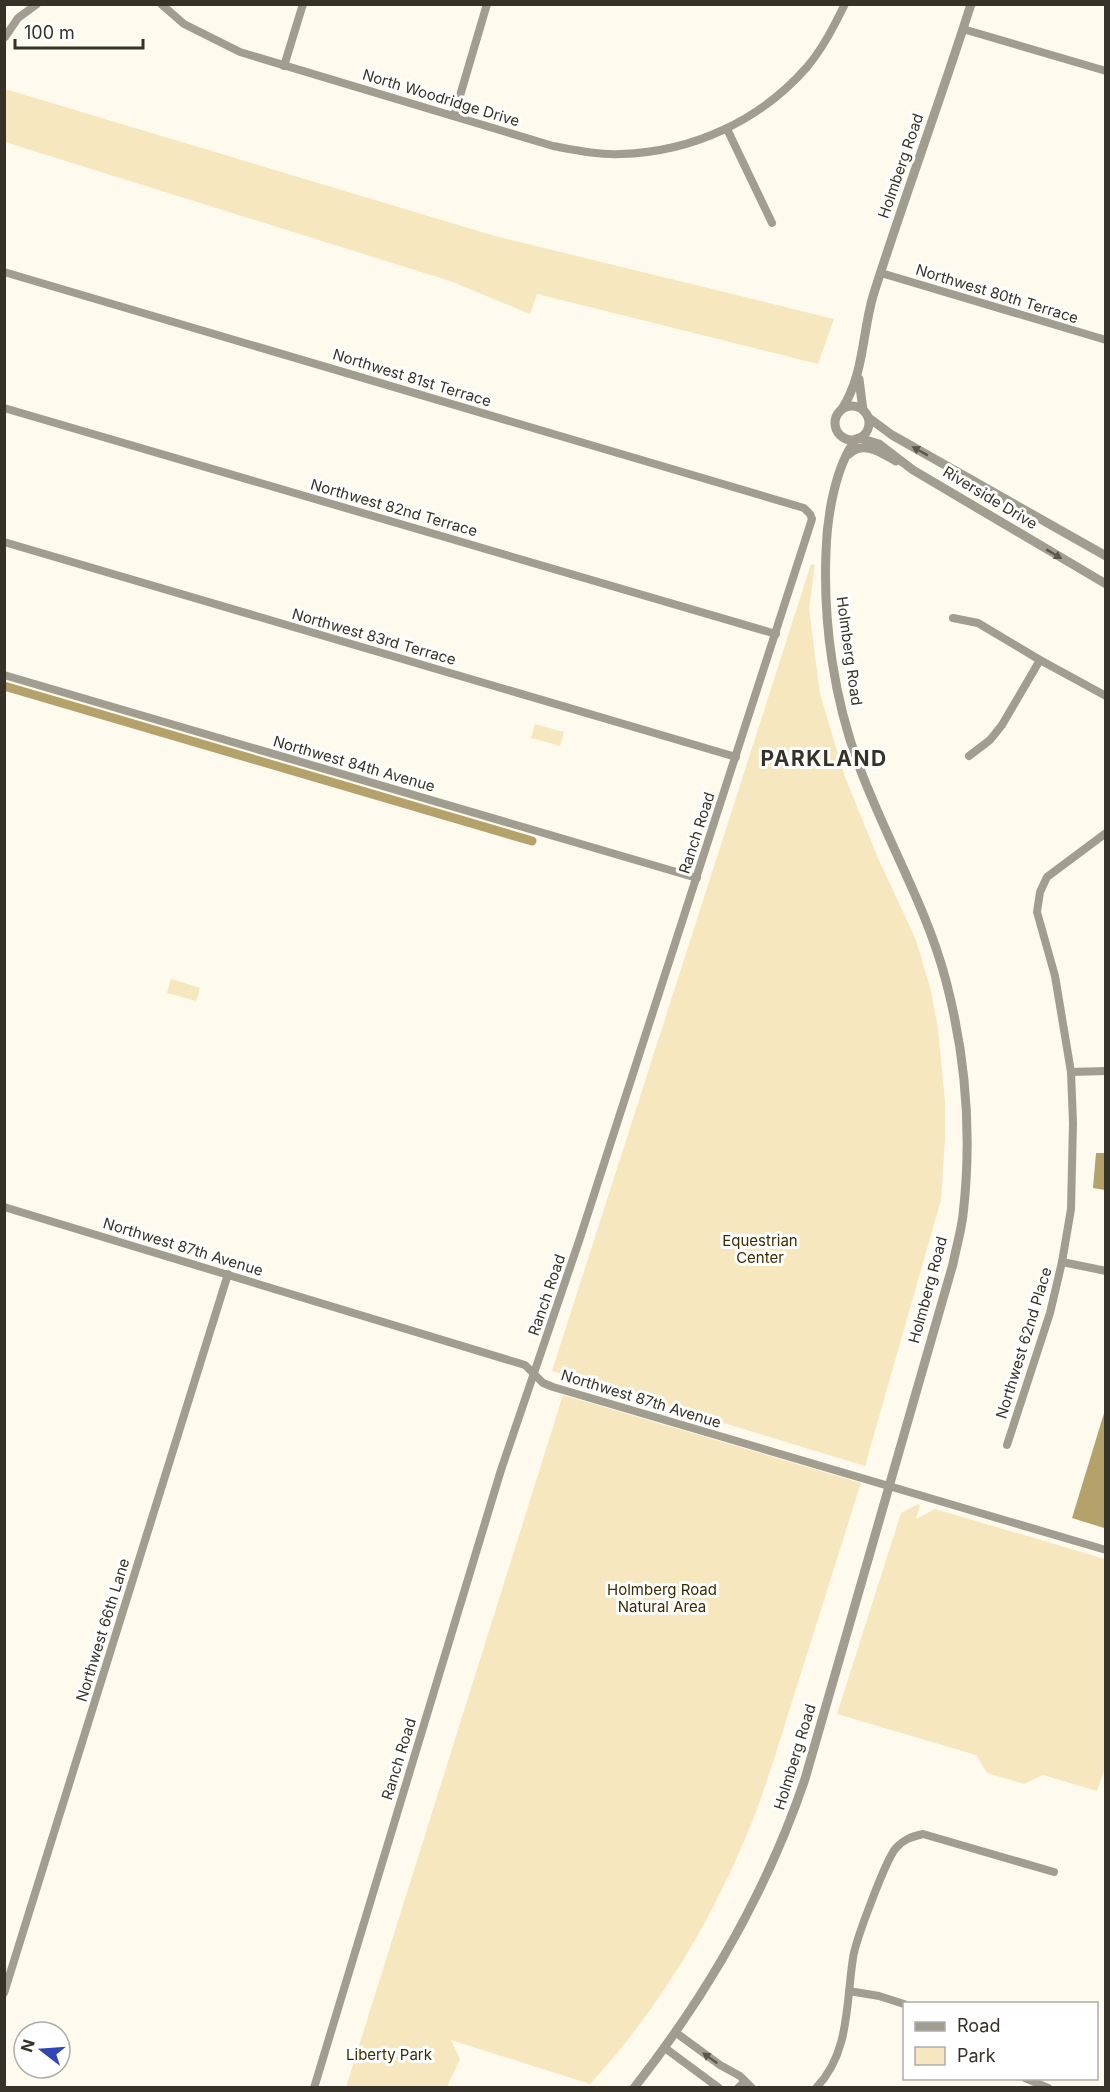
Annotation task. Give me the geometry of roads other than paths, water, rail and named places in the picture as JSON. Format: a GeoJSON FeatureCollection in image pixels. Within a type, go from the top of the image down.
{"type":"FeatureCollection","features":[{"type":"Feature","properties":{"kind":"street"},"geometry":{"type":"LineString","coordinates":[[5,37],[18,18],[37,4]]}},
{"type":"Feature","properties":{"kind":"street","name":"North Woodridge Drive"},"geometry":{"type":"LineString","coordinates":[[161,4],[184,24],[240,52],[553,146],[587,153],[620,154],[657,152],[727,129],[760,109],[807,66],[828,36],[845,4]]}},
{"type":"Feature","properties":{"kind":"street"},"geometry":{"type":"LineString","coordinates":[[284,66],[303,4]]}},
{"type":"Feature","properties":{"kind":"street"},"geometry":{"type":"LineString","coordinates":[[454,116],[488,4]]}},
{"type":"Feature","properties":{"kind":"street","name":"Holmberg Road"},"geometry":{"type":"LineString","coordinates":[[842,409],[850,396],[858,374],[868,318],[881,273],[971,4]]}},
{"type":"Feature","properties":{"kind":"street"},"geometry":{"type":"LineString","coordinates":[[963,29],[1106,71]]}},
{"type":"Feature","properties":{"kind":"street"},"geometry":{"type":"LineString","coordinates":[[727,129],[772,223]]}},
{"type":"Feature","properties":{"kind":"street","name":"Northwest 81st Terrace"},"geometry":{"type":"LineString","coordinates":[[4,272],[804,508],[810,514]]}},
{"type":"Feature","properties":{"kind":"street","name":"Northwest 80th Terrace"},"geometry":{"type":"LineString","coordinates":[[881,273],[1106,340]]}},
{"type":"Feature","properties":{"kind":"street","name":"Holmberg Road"},"geometry":{"type":"LineString","coordinates":[[858,374],[863,410]]}},
{"type":"Feature","properties":{"kind":"street"},"geometry":{"type":"LineString","coordinates":[[855,406],[863,410],[869,418],[866,432],[857,439],[848,439],[837,431],[836,419],[842,409],[855,406]]}},
{"type":"Feature","properties":{"kind":"street","name":"Northwest 82nd Terrace"},"geometry":{"type":"LineString","coordinates":[[4,408],[776,634]]}},
{"type":"Feature","properties":{"kind":"street","name":"Riverside Drive"},"geometry":{"type":"LineString","coordinates":[[869,418],[892,435],[1106,556]]}},
{"type":"Feature","properties":{"kind":"street","name":"Holmberg Road"},"geometry":{"type":"LineString","coordinates":[[837,431],[842,463]]}},
{"type":"Feature","properties":{"kind":"street","name":"Holmberg Road"},"geometry":{"type":"LineString","coordinates":[[634,2088],[665,2048],[712,1975],[746,1915],[790,1824],[805,1779],[953,1264],[963,1217],[967,1169],[967,1113],[962,1054],[939,956],[914,891],[858,765],[838,690],[829,633],[826,559],[829,520],[842,463],[857,439]]}},
{"type":"Feature","properties":{"kind":"street","name":"Riverside Drive"},"geometry":{"type":"LineString","coordinates":[[857,439],[879,444],[914,470],[1106,584]]}},
{"type":"Feature","properties":{"kind":"street"},"geometry":{"type":"LineString","coordinates":[[842,463],[854,449],[861,447],[871,448],[914,470]]}},
{"type":"Feature","properties":{"kind":"street","name":"Ranch Road"},"geometry":{"type":"LineString","coordinates":[[314,2088],[497,1481],[535,1373],[811,526],[810,514]]}},
{"type":"Feature","properties":{"kind":"street","name":"Northwest 83rd Terrace"},"geometry":{"type":"LineString","coordinates":[[4,542],[736,757]]}},
{"type":"Feature","properties":{"kind":"street"},"geometry":{"type":"LineString","coordinates":[[953,618],[978,623],[1106,696]]}},
{"type":"Feature","properties":{"kind":"street"},"geometry":{"type":"LineString","coordinates":[[969,756],[990,740],[1002,725],[1040,660]]}},
{"type":"Feature","properties":{"kind":"street","name":"Northwest 84th Avenue"},"geometry":{"type":"LineString","coordinates":[[4,675],[697,878]]}},
{"type":"Feature","properties":{"kind":"street","name":"Northwest 62nd Place"},"geometry":{"type":"LineString","coordinates":[[1007,1445],[1050,1313],[1071,1209],[1073,1123],[1071,1072],[1055,976],[1037,912],[1040,892],[1047,877],[1106,833]]}},
{"type":"Feature","properties":{"kind":"street"},"geometry":{"type":"LineString","coordinates":[[1071,1072],[1106,1071]]}},
{"type":"Feature","properties":{"kind":"street","name":"Northwest 87th Avenue"},"geometry":{"type":"LineString","coordinates":[[4,1207],[525,1365],[543,1383],[554,1387],[1106,1550]]}},
{"type":"Feature","properties":{"kind":"street"},"geometry":{"type":"LineString","coordinates":[[1062,1262],[1106,1271]]}},
{"type":"Feature","properties":{"kind":"street","name":"Northwest 66th Lane"},"geometry":{"type":"LineString","coordinates":[[4,1993],[228,1274]]}},
{"type":"Feature","properties":{"kind":"street"},"geometry":{"type":"LineString","coordinates":[[816,2088],[835,2063],[841,2044],[853,1957],[859,1934],[893,1850],[906,1838],[923,1834],[1054,1872]]}},
{"type":"Feature","properties":{"kind":"street"},"geometry":{"type":"LineString","coordinates":[[849,1991],[879,1996],[903,2004]]}},
{"type":"Feature","properties":{"kind":"street"},"geometry":{"type":"LineString","coordinates":[[675,2032],[752,2088]]}},
{"type":"Feature","properties":{"kind":"street"},"geometry":{"type":"LineString","coordinates":[[665,2048],[719,2088]]}},
{"type":"Feature","properties":{"kind":"street"},"geometry":{"type":"LineString","coordinates":[[1028,2080],[1048,2088]]}},
{"type":"Feature","properties":{"kind":"street"},"geometry":{"type":"LineString","coordinates":[[738,2088],[745,2081]]}},
{"type":"Feature","properties":{"kind":"waterway"},"geometry":{"type":"LineString","coordinates":[[4,686],[532,841]]}},
{"type":"Feature","properties":{"kind":"district","name":"PARKLAND"},"geometry":{"type":"Point","coordinates":[824,759]}},
{"type":"Feature","properties":{"kind":"park label","name":"Equestrian Center"},"geometry":{"type":"Point","coordinates":[760,1250]}},
{"type":"Feature","properties":{"kind":"park label","name":"Holmberg Road Natural Area"},"geometry":{"type":"Point","coordinates":[662,1598]}},
{"type":"Feature","properties":{"kind":"park label","name":"Liberty Park"},"geometry":{"type":"Point","coordinates":[389,2055]}}]}
